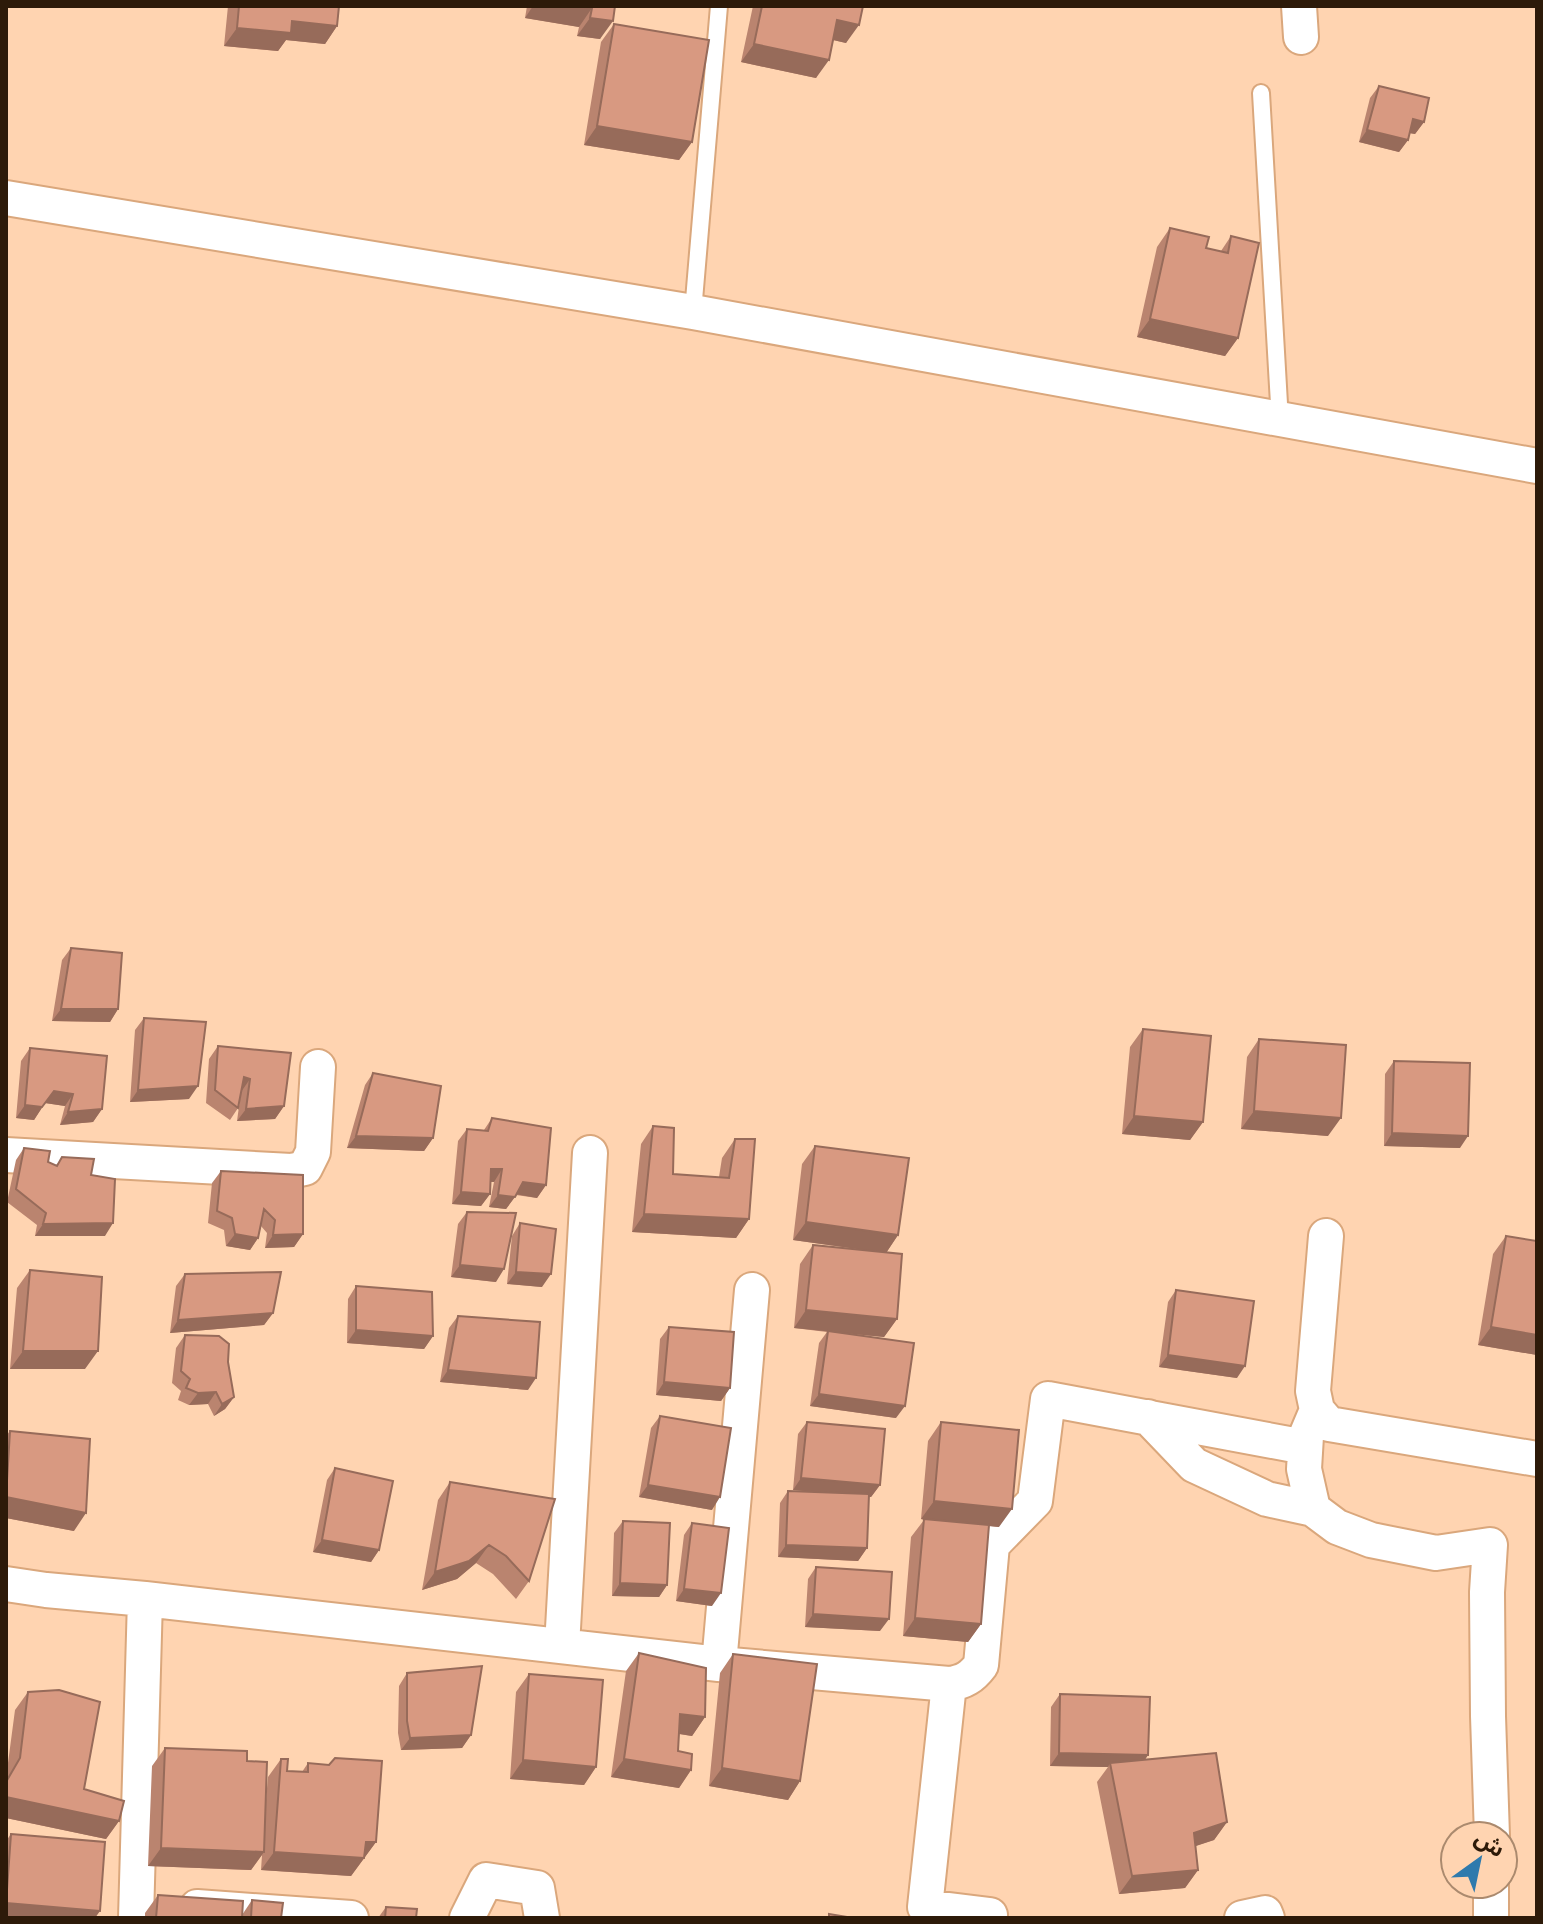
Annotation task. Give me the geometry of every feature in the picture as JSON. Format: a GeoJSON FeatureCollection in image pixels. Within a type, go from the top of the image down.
{"type":"FeatureCollection","features":[{"type":"Feature","properties":{"kind":"street"},"geometry":{"type":"LineString","coordinates":[[6,198],[693,312],[1537,466]]}},
{"type":"Feature","properties":{"kind":"street"},"geometry":{"type":"LineString","coordinates":[[6,1155],[291,1171],[305,1168],[313,1152],[318,1067]]}},
{"type":"Feature","properties":{"kind":"street"},"geometry":{"type":"LineString","coordinates":[[562,1646],[590,1153]]}},
{"type":"Feature","properties":{"kind":"street"},"geometry":{"type":"LineString","coordinates":[[1326,1236],[1313,1391],[1317,1410],[1329,1424],[1537,1459]]}},
{"type":"Feature","properties":{"kind":"street"},"geometry":{"type":"LineString","coordinates":[[719,1664],[752,1290]]}},
{"type":"Feature","properties":{"kind":"street"},"geometry":{"type":"LineString","coordinates":[[6,1584],[719,1664],[949,1684],[962,1682],[975,1674],[981,1665],[992,1545],[1035,1501],[1048,1399],[1305,1447]]}},
{"type":"Feature","properties":{"kind":"street"},"geometry":{"type":"LineString","coordinates":[[1313,1509],[1304,1469],[1306,1436],[1317,1410]]}},
{"type":"Feature","properties":{"kind":"street"},"geometry":{"type":"LineString","coordinates":[[1148,1417],[1194,1465],[1267,1499],[1313,1509],[1337,1527],[1371,1540],[1436,1553],[1490,1545],[1487,1592],[1491,1820]]}},
{"type":"Feature","properties":{"kind":"street"},"geometry":{"type":"LineString","coordinates":[[145,1599],[136,1911],[351,1918]]}},
{"type":"Feature","properties":{"kind":"street"},"geometry":{"type":"LineString","coordinates":[[949,1684],[925,1907],[990,1915]]}},
{"type":"Feature","properties":{"kind":"street"},"geometry":{"type":"LineString","coordinates":[[467,1918],[486,1880],[537,1888],[542,1918]]}},
{"type":"Feature","properties":{"kind":"street"},"geometry":{"type":"LineString","coordinates":[[1242,1918],[1265,1913],[1267,1918]]}},
{"type":"Feature","properties":{"kind":"lane"},"geometry":{"type":"LineString","coordinates":[[693,312],[719,6]]}},
{"type":"Feature","properties":{"kind":"lane"},"geometry":{"type":"LineString","coordinates":[[1261,93],[1280,421]]}},
{"type":"Feature","properties":{"kind":"building"},"geometry":{"type":"Polygon","coordinates":[[[239,6],[339,6],[337,26],[292,21],[291,33],[237,28],[239,6]]]}},
{"type":"Feature","properties":{"kind":"building"},"geometry":{"type":"Polygon","coordinates":[[[577,6],[615,6],[613,21],[590,18],[592,8],[577,6]]]}},
{"type":"Feature","properties":{"kind":"building"},"geometry":{"type":"Polygon","coordinates":[[[762,6],[863,6],[859,25],[837,20],[829,60],[754,44],[762,6]]]}},
{"type":"Feature","properties":{"kind":"building"},"geometry":{"type":"Polygon","coordinates":[[[614,24],[709,40],[692,142],[597,126],[614,24]]]}},
{"type":"Feature","properties":{"kind":"building"},"geometry":{"type":"Polygon","coordinates":[[[1379,86],[1429,98],[1424,122],[1413,119],[1408,140],[1367,130],[1379,86]]]}},
{"type":"Feature","properties":{"kind":"building"},"geometry":{"type":"Polygon","coordinates":[[[1170,228],[1209,237],[1206,248],[1228,253],[1231,236],[1259,243],[1238,338],[1150,319],[1170,228]]]}},
{"type":"Feature","properties":{"kind":"building"},"geometry":{"type":"Polygon","coordinates":[[[71,948],[122,953],[118,1009],[61,1009],[71,948]]]}},
{"type":"Feature","properties":{"kind":"building"},"geometry":{"type":"Polygon","coordinates":[[[144,1018],[206,1022],[198,1086],[138,1090],[144,1018]]]}},
{"type":"Feature","properties":{"kind":"building"},"geometry":{"type":"Polygon","coordinates":[[[1143,1029],[1211,1036],[1203,1122],[1134,1116],[1143,1029]]]}},
{"type":"Feature","properties":{"kind":"building"},"geometry":{"type":"Polygon","coordinates":[[[1259,1039],[1346,1045],[1341,1118],[1254,1111],[1259,1039]]]}},
{"type":"Feature","properties":{"kind":"building"},"geometry":{"type":"Polygon","coordinates":[[[218,1046],[291,1053],[284,1106],[246,1109],[250,1079],[244,1077],[238,1108],[215,1090],[218,1046]]]}},
{"type":"Feature","properties":{"kind":"building"},"geometry":{"type":"Polygon","coordinates":[[[30,1048],[107,1056],[102,1109],[68,1112],[73,1094],[54,1091],[42,1107],[25,1105],[30,1048]]]}},
{"type":"Feature","properties":{"kind":"building"},"geometry":{"type":"Polygon","coordinates":[[[1394,1061],[1470,1063],[1468,1136],[1392,1133],[1394,1061]]]}},
{"type":"Feature","properties":{"kind":"building"},"geometry":{"type":"Polygon","coordinates":[[[373,1073],[441,1086],[433,1138],[356,1136],[373,1073]]]}},
{"type":"Feature","properties":{"kind":"building"},"geometry":{"type":"Polygon","coordinates":[[[492,1118],[551,1128],[546,1185],[523,1182],[515,1197],[498,1195],[502,1169],[491,1169],[490,1194],[461,1192],[467,1129],[488,1131],[492,1118]]]}},
{"type":"Feature","properties":{"kind":"building"},"geometry":{"type":"Polygon","coordinates":[[[653,1126],[674,1128],[673,1174],[729,1178],[735,1139],[755,1139],[749,1219],[644,1214],[653,1126]]]}},
{"type":"Feature","properties":{"kind":"building"},"geometry":{"type":"Polygon","coordinates":[[[815,1146],[909,1158],[898,1235],[806,1222],[815,1146]]]}},
{"type":"Feature","properties":{"kind":"building"},"geometry":{"type":"Polygon","coordinates":[[[24,1148],[50,1151],[48,1162],[57,1166],[62,1157],[94,1159],[91,1175],[115,1179],[113,1223],[43,1224],[46,1213],[16,1189],[24,1148]]]}},
{"type":"Feature","properties":{"kind":"building"},"geometry":{"type":"Polygon","coordinates":[[[221,1171],[303,1175],[303,1234],[273,1235],[275,1220],[264,1209],[258,1238],[235,1234],[232,1218],[217,1211],[221,1171]]]}},
{"type":"Feature","properties":{"kind":"building"},"geometry":{"type":"Polygon","coordinates":[[[467,1212],[516,1213],[504,1269],[460,1265],[467,1212]]]}},
{"type":"Feature","properties":{"kind":"building"},"geometry":{"type":"Polygon","coordinates":[[[520,1223],[556,1229],[551,1274],[516,1272],[520,1223]]]}},
{"type":"Feature","properties":{"kind":"building"},"geometry":{"type":"Polygon","coordinates":[[[1506,1236],[1537,1241],[1537,1335],[1491,1327],[1506,1236]]]}},
{"type":"Feature","properties":{"kind":"building"},"geometry":{"type":"Polygon","coordinates":[[[813,1245],[902,1254],[897,1319],[806,1310],[813,1245]]]}},
{"type":"Feature","properties":{"kind":"building"},"geometry":{"type":"Polygon","coordinates":[[[30,1270],[102,1277],[98,1351],[23,1351],[30,1270]]]}},
{"type":"Feature","properties":{"kind":"building"},"geometry":{"type":"Polygon","coordinates":[[[281,1272],[273,1313],[178,1320],[185,1274],[281,1272]]]}},
{"type":"Feature","properties":{"kind":"building"},"geometry":{"type":"Polygon","coordinates":[[[356,1286],[432,1292],[433,1336],[356,1330],[356,1286]]]}},
{"type":"Feature","properties":{"kind":"building"},"geometry":{"type":"Polygon","coordinates":[[[1176,1290],[1254,1301],[1245,1366],[1168,1355],[1176,1290]]]}},
{"type":"Feature","properties":{"kind":"building"},"geometry":{"type":"Polygon","coordinates":[[[458,1316],[540,1322],[536,1378],[448,1370],[458,1316]]]}},
{"type":"Feature","properties":{"kind":"building"},"geometry":{"type":"Polygon","coordinates":[[[669,1327],[734,1332],[730,1388],[664,1382],[669,1327]]]}},
{"type":"Feature","properties":{"kind":"building"},"geometry":{"type":"Polygon","coordinates":[[[828,1331],[914,1343],[905,1406],[819,1394],[828,1331]]]}},
{"type":"Feature","properties":{"kind":"building"},"geometry":{"type":"Polygon","coordinates":[[[185,1335],[219,1336],[229,1344],[228,1362],[234,1397],[222,1404],[216,1392],[198,1393],[186,1388],[190,1379],[181,1371],[185,1335]]]}},
{"type":"Feature","properties":{"kind":"building"},"geometry":{"type":"Polygon","coordinates":[[[660,1416],[731,1428],[720,1497],[648,1485],[660,1416]]]}},
{"type":"Feature","properties":{"kind":"building"},"geometry":{"type":"Polygon","coordinates":[[[807,1422],[885,1429],[880,1485],[801,1478],[807,1422]]]}},
{"type":"Feature","properties":{"kind":"building"},"geometry":{"type":"Polygon","coordinates":[[[941,1422],[1019,1430],[1012,1509],[934,1501],[941,1422]]]}},
{"type":"Feature","properties":{"kind":"building"},"geometry":{"type":"Polygon","coordinates":[[[10,1431],[90,1439],[86,1513],[6,1497],[10,1431]]]}},
{"type":"Feature","properties":{"kind":"building"},"geometry":{"type":"Polygon","coordinates":[[[335,1468],[393,1481],[379,1550],[322,1540],[335,1468]]]}},
{"type":"Feature","properties":{"kind":"building"},"geometry":{"type":"Polygon","coordinates":[[[450,1482],[555,1499],[529,1581],[506,1556],[489,1545],[469,1561],[435,1572],[450,1482]]]}},
{"type":"Feature","properties":{"kind":"building"},"geometry":{"type":"Polygon","coordinates":[[[788,1491],[869,1494],[867,1548],[786,1545],[788,1491]]]}},
{"type":"Feature","properties":{"kind":"building"},"geometry":{"type":"Polygon","coordinates":[[[924,1519],[989,1525],[981,1624],[915,1618],[924,1519]]]}},
{"type":"Feature","properties":{"kind":"building"},"geometry":{"type":"Polygon","coordinates":[[[623,1521],[670,1523],[667,1585],[620,1583],[623,1521]]]}},
{"type":"Feature","properties":{"kind":"building"},"geometry":{"type":"Polygon","coordinates":[[[692,1523],[729,1528],[721,1593],[684,1589],[692,1523]]]}},
{"type":"Feature","properties":{"kind":"building"},"geometry":{"type":"Polygon","coordinates":[[[816,1567],[892,1572],[889,1619],[813,1614],[816,1567]]]}},
{"type":"Feature","properties":{"kind":"building"},"geometry":{"type":"Polygon","coordinates":[[[639,1653],[706,1668],[705,1717],[680,1714],[678,1751],[692,1754],[691,1770],[624,1759],[639,1653]]]}},
{"type":"Feature","properties":{"kind":"building"},"geometry":{"type":"Polygon","coordinates":[[[733,1654],[817,1664],[800,1781],[722,1768],[733,1654]]]}},
{"type":"Feature","properties":{"kind":"building"},"geometry":{"type":"Polygon","coordinates":[[[482,1666],[471,1735],[410,1738],[407,1673],[482,1666]]]}},
{"type":"Feature","properties":{"kind":"building"},"geometry":{"type":"Polygon","coordinates":[[[529,1674],[603,1680],[596,1767],[523,1760],[529,1674]]]}},
{"type":"Feature","properties":{"kind":"building"},"geometry":{"type":"Polygon","coordinates":[[[59,1690],[100,1702],[84,1789],[124,1801],[119,1821],[6,1797],[6,1782],[20,1758],[28,1692],[59,1690]]]}},
{"type":"Feature","properties":{"kind":"building"},"geometry":{"type":"Polygon","coordinates":[[[1060,1694],[1150,1697],[1148,1755],[1059,1753],[1060,1694]]]}},
{"type":"Feature","properties":{"kind":"building"},"geometry":{"type":"Polygon","coordinates":[[[165,1748],[247,1751],[247,1761],[267,1762],[264,1852],[161,1848],[165,1748]]]}},
{"type":"Feature","properties":{"kind":"building"},"geometry":{"type":"Polygon","coordinates":[[[1216,1753],[1227,1822],[1194,1833],[1198,1870],[1132,1876],[1110,1763],[1216,1753]]]}},
{"type":"Feature","properties":{"kind":"building"},"geometry":{"type":"Polygon","coordinates":[[[335,1758],[382,1761],[376,1842],[366,1842],[364,1858],[274,1852],[281,1759],[288,1759],[287,1771],[308,1772],[308,1763],[329,1765],[335,1758]]]}},
{"type":"Feature","properties":{"kind":"building"},"geometry":{"type":"Polygon","coordinates":[[[11,1834],[105,1842],[100,1911],[6,1903],[11,1834]]]}},
{"type":"Feature","properties":{"kind":"building"},"geometry":{"type":"Polygon","coordinates":[[[158,1895],[243,1901],[242,1918],[156,1918],[158,1895]]]}},
{"type":"Feature","properties":{"kind":"building"},"geometry":{"type":"Polygon","coordinates":[[[252,1900],[283,1903],[281,1918],[251,1918],[252,1900]]]}},
{"type":"Feature","properties":{"kind":"building"},"geometry":{"type":"Polygon","coordinates":[[[386,1907],[417,1909],[416,1918],[385,1918],[386,1907]]]}},
{"type":"Feature","properties":{"kind":"building"},"geometry":{"type":"Polygon","coordinates":[[[829,1914],[853,1918],[829,1918],[829,1914]]]}}]}
